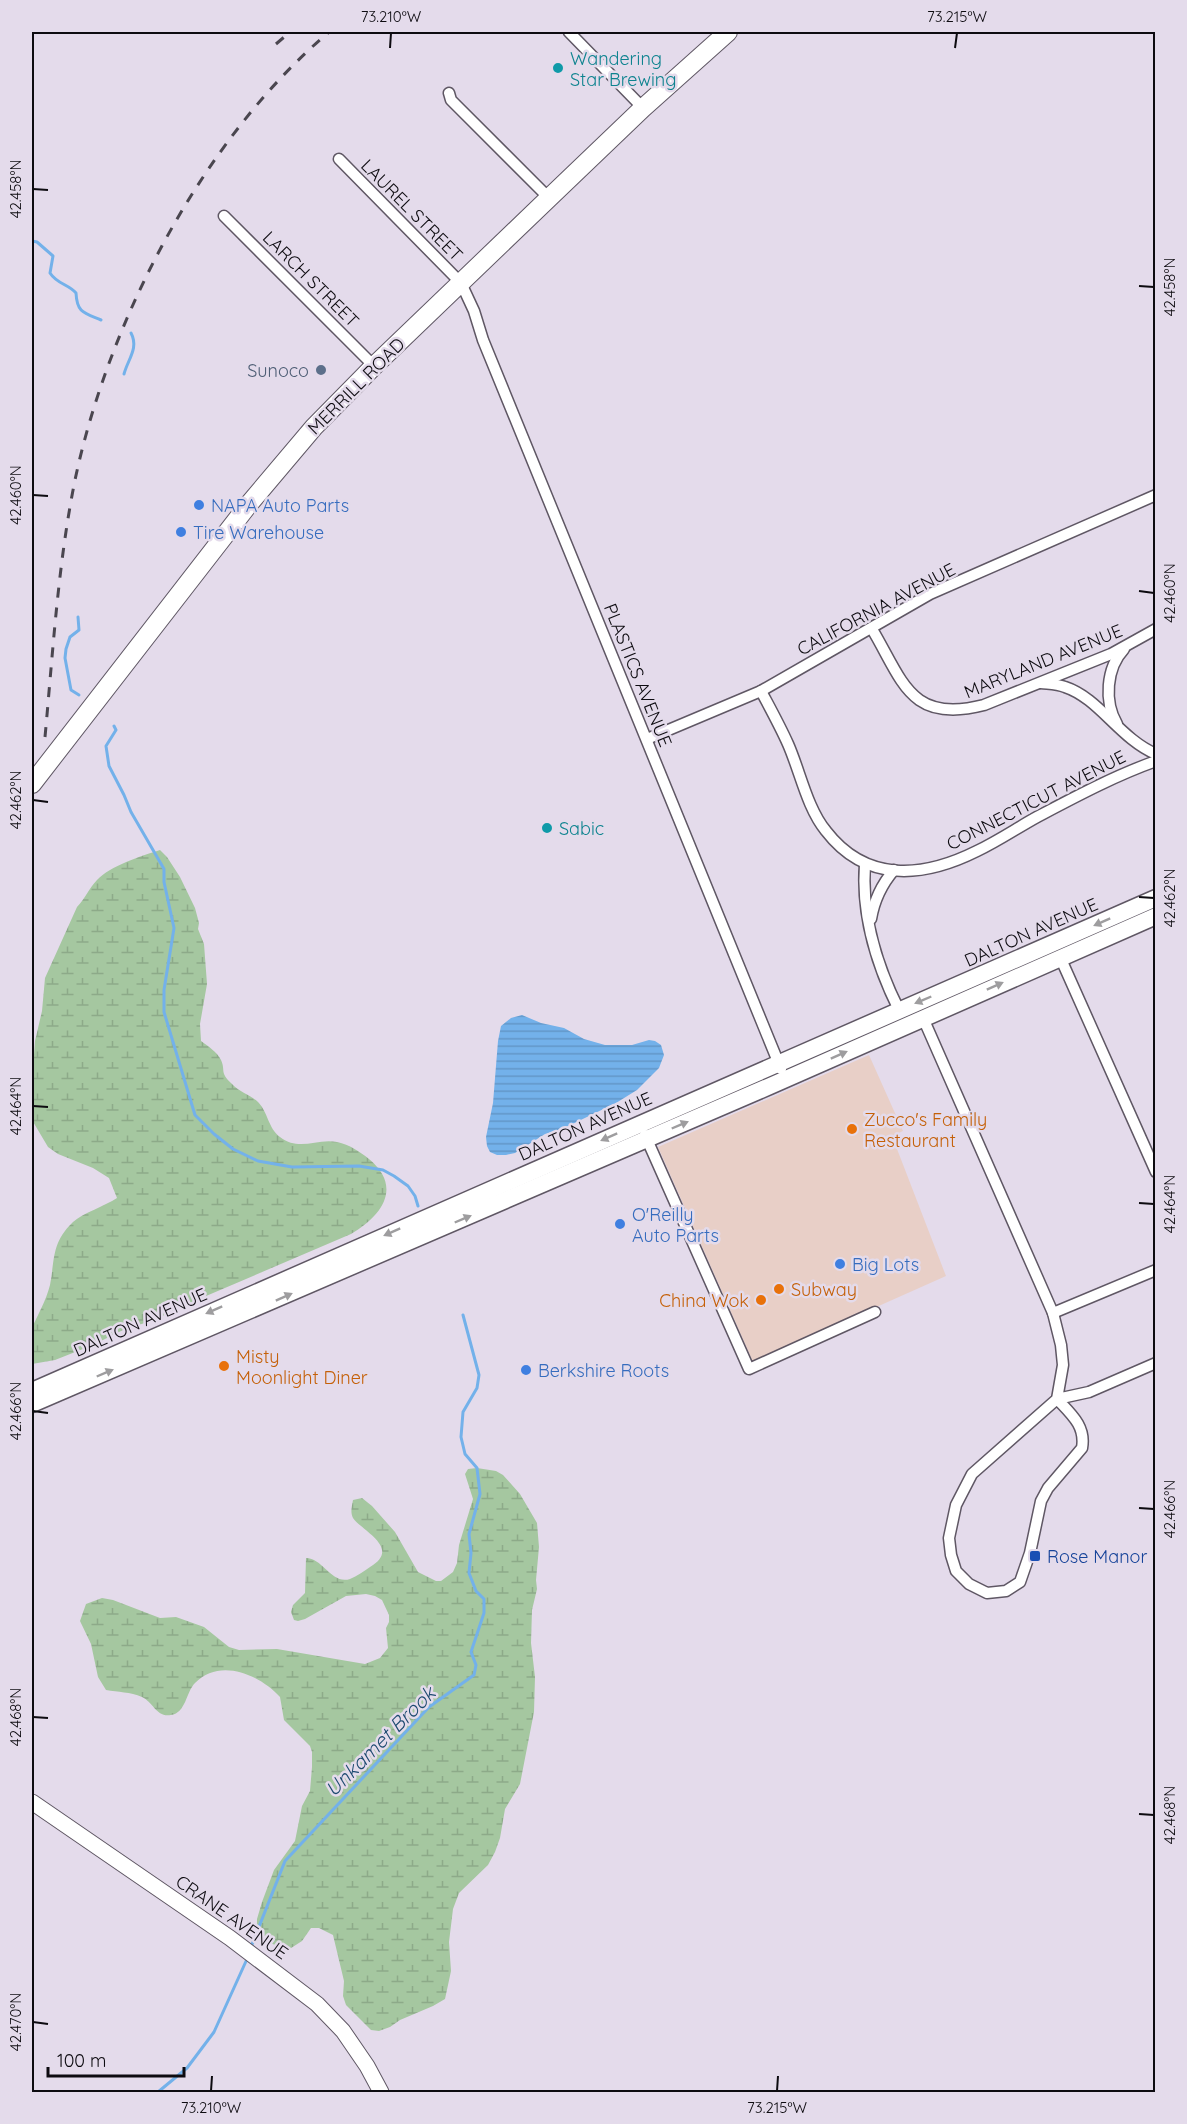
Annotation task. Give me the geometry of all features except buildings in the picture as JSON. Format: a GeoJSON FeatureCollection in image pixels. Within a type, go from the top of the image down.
{"type":"FeatureCollection","features":[{"type":"Feature","properties":{"kind":"highway","name":"MERRILL ROAD"},"geometry":{"type":"LineString","coordinates":[[32,784],[280,466],[327,414],[549,198],[728,32]]}},
{"type":"Feature","properties":{"kind":"main road","name":"DALTON AVENUE"},"geometry":{"type":"LineString","coordinates":[[32,1391],[1155,898]]}},
{"type":"Feature","properties":{"kind":"main road","name":"DALTON AVENUE"},"geometry":{"type":"LineString","coordinates":[[32,1404],[786,1079],[1155,916]]}},
{"type":"Feature","properties":{"kind":"main road","name":"CRANE AVENUE"},"geometry":{"type":"LineString","coordinates":[[32,1802],[243,1947],[330,2017],[367,2066],[381,2092]]}},
{"type":"Feature","properties":{"kind":"street"},"geometry":{"type":"LineString","coordinates":[[569,32],[644,108]]}},
{"type":"Feature","properties":{"kind":"street"},"geometry":{"type":"LineString","coordinates":[[449,93],[451,100],[549,198]]}},
{"type":"Feature","properties":{"kind":"street","name":"LAUREL STREET"},"geometry":{"type":"LineString","coordinates":[[339,159],[461,283]]}},
{"type":"Feature","properties":{"kind":"street","name":"LARCH STREET"},"geometry":{"type":"LineString","coordinates":[[224,216],[374,366]]}},
{"type":"Feature","properties":{"kind":"street","name":"PLASTICS AVENUE"},"geometry":{"type":"LineString","coordinates":[[461,283],[786,1079]]}},
{"type":"Feature","properties":{"kind":"street","name":"CALIFORNIA AVENUE"},"geometry":{"type":"LineString","coordinates":[[647,739],[761,691],[930,594],[1155,495]]}},
{"type":"Feature","properties":{"kind":"street","name":"MARYLAND AVENUE"},"geometry":{"type":"LineString","coordinates":[[872,629],[901,683],[918,700],[931,706],[963,711],[984,705],[1111,654],[1155,629]]}},
{"type":"Feature","properties":{"kind":"street"},"geometry":{"type":"LineString","coordinates":[[1119,729],[1112,713],[1109,685],[1113,666],[1129,645]]}},
{"type":"Feature","properties":{"kind":"street"},"geometry":{"type":"LineString","coordinates":[[1039,683],[1065,687],[1082,695],[1140,747],[1155,754]]}},
{"type":"Feature","properties":{"kind":"street"},"geometry":{"type":"LineString","coordinates":[[761,691],[788,743],[808,796],[824,829],[843,851],[865,864],[864,880],[869,932],[885,982],[899,1010]]}},
{"type":"Feature","properties":{"kind":"street","name":"CONNECTICUT AVENUE"},"geometry":{"type":"LineString","coordinates":[[865,864],[894,870],[923,869],[943,864],[976,852],[1083,793],[1155,761]]}},
{"type":"Feature","properties":{"kind":"street"},"geometry":{"type":"LineString","coordinates":[[869,932],[876,900],[886,879],[894,870]]}},
{"type":"Feature","properties":{"kind":"street"},"geometry":{"type":"LineString","coordinates":[[1060,957],[1155,1172]]}},
{"type":"Feature","properties":{"kind":"street"},"geometry":{"type":"LineString","coordinates":[[923,1018],[1053,1313],[1061,1345],[1063,1365],[1057,1399]]}},
{"type":"Feature","properties":{"kind":"street"},"geometry":{"type":"LineString","coordinates":[[640,1123],[749,1370],[875,1312]]}},
{"type":"Feature","properties":{"kind":"street"},"geometry":{"type":"LineString","coordinates":[[1053,1313],[1155,1270]]}},
{"type":"Feature","properties":{"kind":"street"},"geometry":{"type":"LineString","coordinates":[[1057,1399],[1079,1423],[1083,1439],[1082,1448],[1048,1488],[1041,1501],[1030,1553],[1020,1582],[1006,1591],[987,1593],[969,1584],[956,1571],[949,1538],[956,1505],[972,1474],[1057,1399],[1089,1392],[1155,1363]]}},
{"type":"Feature","properties":{"kind":"shaded area"},"geometry":{"type":"Polygon","coordinates":[[[869,1055],[903,1131],[892,1136],[946,1276],[753,1362],[658,1147],[869,1055]]]}},
{"type":"Feature","properties":{"kind":"green space"},"geometry":{"type":"Polygon","coordinates":[[[160,850],[180,877],[195,908],[199,923],[198,929],[204,944],[207,984],[200,1024],[201,1041],[219,1057],[228,1080],[261,1106],[280,1137],[294,1144],[337,1142],[369,1159],[385,1180],[384,1200],[372,1219],[351,1234],[154,1320],[123,1330],[93,1345],[55,1360],[32,1364],[31,1331],[50,1285],[55,1252],[61,1237],[77,1219],[117,1198],[109,1178],[48,1147],[32,1120],[35,1041],[42,1011],[45,978],[77,907],[94,883],[118,866],[160,850]]]}},
{"type":"Feature","properties":{"kind":"green space"},"geometry":{"type":"Polygon","coordinates":[[[468,1469],[496,1471],[503,1475],[520,1494],[537,1523],[539,1547],[537,1589],[532,1610],[531,1643],[535,1677],[534,1712],[520,1784],[505,1809],[495,1852],[488,1865],[459,1893],[453,1909],[449,1942],[451,1971],[445,1999],[390,2027],[379,2031],[371,2030],[346,2005],[343,1996],[344,1981],[333,1935],[319,1928],[311,1928],[302,1941],[288,1950],[270,1943],[257,1932],[257,1919],[274,1870],[295,1841],[302,1806],[310,1791],[312,1752],[310,1746],[284,1720],[280,1697],[251,1676],[228,1670],[216,1671],[205,1675],[195,1683],[180,1710],[171,1715],[162,1714],[142,1697],[106,1690],[98,1677],[91,1644],[80,1621],[86,1604],[102,1598],[160,1618],[176,1617],[204,1627],[229,1647],[239,1650],[277,1649],[365,1664],[380,1658],[388,1648],[386,1628],[389,1615],[382,1600],[366,1594],[346,1596],[305,1619],[294,1620],[291,1612],[293,1605],[305,1593],[306,1558],[318,1562],[333,1575],[344,1580],[350,1579],[379,1560],[382,1553],[377,1540],[352,1516],[353,1500],[362,1498],[395,1532],[418,1572],[436,1581],[441,1581],[453,1572],[457,1563],[459,1545],[473,1499],[465,1474],[468,1469]]]}},
{"type":"Feature","properties":{"kind":"water"},"geometry":{"type":"Polygon","coordinates":[[[522,1015],[541,1023],[564,1028],[584,1039],[605,1045],[632,1045],[649,1040],[655,1041],[661,1045],[664,1055],[659,1068],[637,1090],[616,1103],[562,1129],[545,1134],[515,1153],[497,1155],[490,1152],[486,1137],[493,1103],[498,1041],[501,1026],[511,1018],[522,1015]]]}},
{"type":"Feature","properties":{"kind":"waterway","name":"Unkamet Brook"},"geometry":{"type":"LineString","coordinates":[[32,241],[37,242],[53,256],[50,273],[56,280],[76,293],[78,305],[82,311],[101,320]]}},
{"type":"Feature","properties":{"kind":"waterway","name":"Unkamet Brook"},"geometry":{"type":"LineString","coordinates":[[124,374],[134,344],[131,333]]}},
{"type":"Feature","properties":{"kind":"waterway","name":"Unkamet Brook"},"geometry":{"type":"LineString","coordinates":[[78,617],[79,630],[70,637],[65,658],[71,690],[79,695]]}},
{"type":"Feature","properties":{"kind":"waterway","name":"Unkamet Brook"},"geometry":{"type":"LineString","coordinates":[[114,726],[116,730],[106,746],[109,766],[131,812],[164,869],[164,882],[174,928],[164,990],[164,1012],[195,1115],[233,1149],[258,1161],[292,1167],[359,1166],[383,1170],[408,1186],[418,1206]]}},
{"type":"Feature","properties":{"kind":"waterway","name":"Unkamet Brook"},"geometry":{"type":"LineString","coordinates":[[251,1947],[285,1861],[429,1707],[474,1675],[476,1665],[471,1652],[484,1613],[484,1599],[476,1591],[469,1573],[471,1553],[469,1534],[480,1494],[477,1468],[465,1454],[461,1437],[463,1412],[477,1388],[479,1375],[463,1315]]}},
{"type":"Feature","properties":{"kind":"waterway","name":"Unkamet Brook"},"geometry":{"type":"LineString","coordinates":[[158,2092],[187,2068],[214,2032],[247,1959]]}},
{"type":"Feature","properties":{"kind":"railway"},"geometry":{"type":"LineString","coordinates":[[276,44],[290,32]]}},
{"type":"Feature","properties":{"kind":"railway"},"geometry":{"type":"LineString","coordinates":[[45,737],[69,512],[91,419],[111,357],[137,296],[202,178],[241,124],[283,75],[329,32]]}},
{"type":"Feature","properties":{"kind":"place","name":"Wandering Star Brewing"},"geometry":{"type":"Point","coordinates":[558,68]}},
{"type":"Feature","properties":{"kind":"place","name":"Sunoco"},"geometry":{"type":"Point","coordinates":[321,370]}},
{"type":"Feature","properties":{"kind":"place","name":"NAPA Auto Parts"},"geometry":{"type":"Point","coordinates":[199,505]}},
{"type":"Feature","properties":{"kind":"place","name":"Tire Warehouse"},"geometry":{"type":"Point","coordinates":[181,532]}},
{"type":"Feature","properties":{"kind":"place","name":"Sabic"},"geometry":{"type":"Point","coordinates":[547,828]}},
{"type":"Feature","properties":{"kind":"place","name":"Zucco's Family Restaurant"},"geometry":{"type":"Point","coordinates":[852,1129]}},
{"type":"Feature","properties":{"kind":"place","name":"O'Reilly Auto Parts"},"geometry":{"type":"Point","coordinates":[620,1224]}},
{"type":"Feature","properties":{"kind":"place","name":"Big Lots"},"geometry":{"type":"Point","coordinates":[840,1264]}},
{"type":"Feature","properties":{"kind":"place","name":"Subway"},"geometry":{"type":"Point","coordinates":[779,1289]}},
{"type":"Feature","properties":{"kind":"place","name":"China Wok"},"geometry":{"type":"Point","coordinates":[761,1300]}},
{"type":"Feature","properties":{"kind":"place","name":"Misty Moonlight Diner"},"geometry":{"type":"Point","coordinates":[224,1366]}},
{"type":"Feature","properties":{"kind":"place","name":"Berkshire Roots"},"geometry":{"type":"Point","coordinates":[526,1370]}},
{"type":"Feature","properties":{"kind":"place","name":"Rose Manor"},"geometry":{"type":"Point","coordinates":[1035,1556]}}]}
